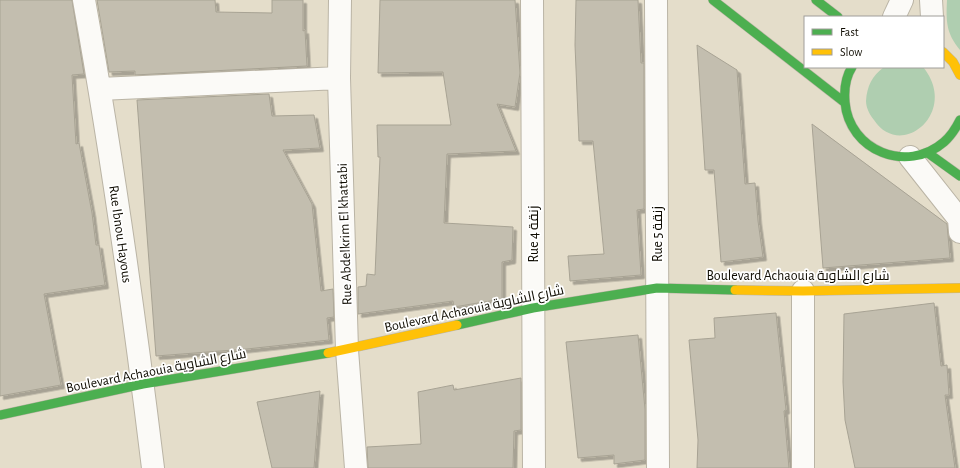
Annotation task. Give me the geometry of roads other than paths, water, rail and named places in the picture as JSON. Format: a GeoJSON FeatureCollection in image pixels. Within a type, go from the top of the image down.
{"type":"FeatureCollection","features":[{"type":"Feature","properties":{"kind":"street","name":"Rue Ibnou Hayous"},"geometry":{"type":"LineString","coordinates":[[84,0],[100,89],[143,384],[153,468]]}},
{"type":"Feature","properties":{"kind":"street","name":"Rue Abdelkrim El khattabi"},"geometry":{"type":"LineString","coordinates":[[340,0],[339,78],[347,350],[356,468]]}},
{"type":"Feature","properties":{"kind":"street","name":"Rue 4 زنقة"},"geometry":{"type":"LineString","coordinates":[[532,0],[534,468]]}},
{"type":"Feature","properties":{"kind":"street","name":"Rue 5 زنقة"},"geometry":{"type":"LineString","coordinates":[[656,0],[658,468]]}},
{"type":"Feature","properties":{"kind":"street"},"geometry":{"type":"LineString","coordinates":[[713,0],[844,102]]}},
{"type":"Feature","properties":{"kind":"street"},"geometry":{"type":"LineString","coordinates":[[816,0],[835,12]]}},
{"type":"Feature","properties":{"kind":"street"},"geometry":{"type":"LineString","coordinates":[[894,16],[902,0]]}},
{"type":"Feature","properties":{"kind":"street"},"geometry":{"type":"LineString","coordinates":[[931,0],[932,16]]}},
{"type":"Feature","properties":{"kind":"street"},"geometry":{"type":"LineString","coordinates":[[944,53],[957,68],[960,75]]}},
{"type":"Feature","properties":{"kind":"street"},"geometry":{"type":"LineString","coordinates":[[852,68],[845,86],[844,102],[847,118],[854,132],[865,143],[878,152],[894,157],[919,155],[942,144],[954,132],[960,120]]}},
{"type":"Feature","properties":{"kind":"street"},"geometry":{"type":"LineString","coordinates":[[100,89],[339,78]]}},
{"type":"Feature","properties":{"kind":"street"},"geometry":{"type":"LineString","coordinates":[[919,155],[960,176]]}},
{"type":"Feature","properties":{"kind":"street"},"geometry":{"type":"LineString","coordinates":[[919,155],[958,219],[960,232]]}},
{"type":"Feature","properties":{"kind":"street","name":"Boulevard Achaouia شارع الشاوية"},"geometry":{"type":"LineString","coordinates":[[0,415],[143,384],[347,350],[533,308],[657,288],[803,291],[960,288]]}},
{"type":"Feature","properties":{"kind":"street"},"geometry":{"type":"LineString","coordinates":[[803,291],[803,468]]}}]}
